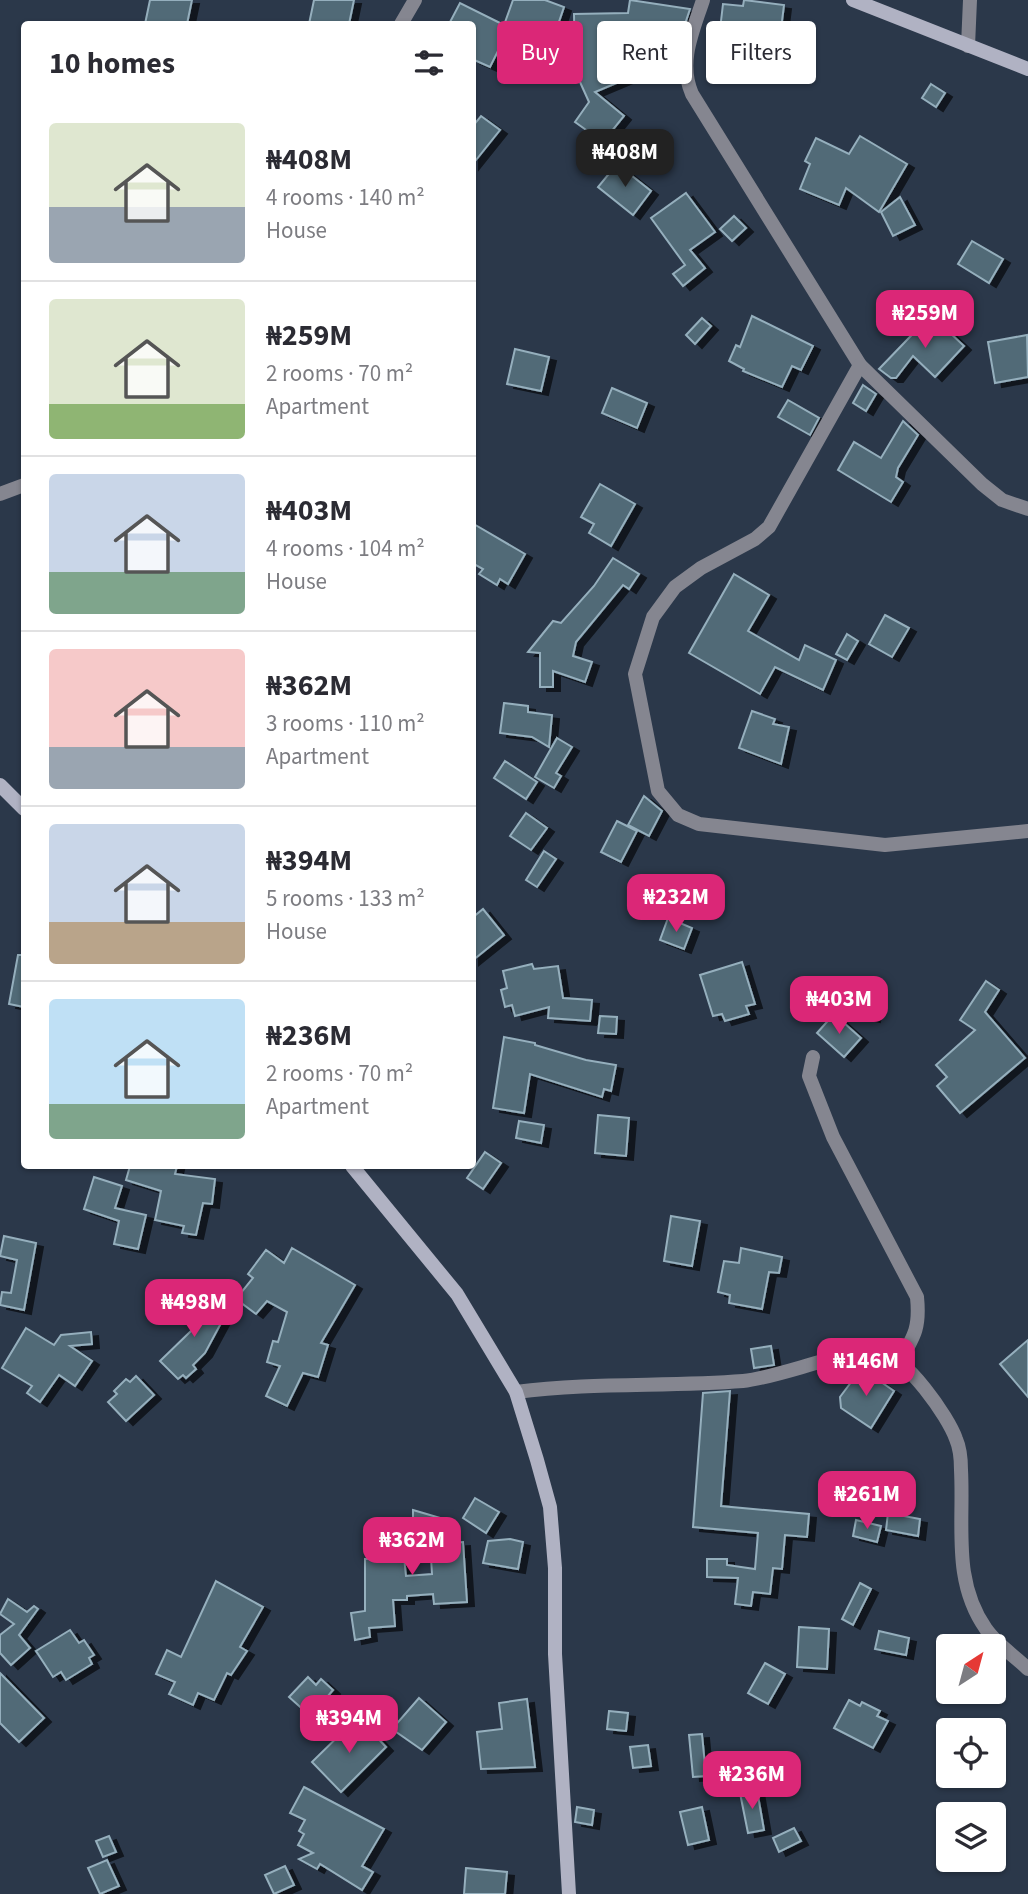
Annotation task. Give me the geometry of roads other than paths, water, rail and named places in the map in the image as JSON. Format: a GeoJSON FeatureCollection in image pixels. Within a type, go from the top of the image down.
{"type":"FeatureCollection","features":[{"type":"Feature","properties":{"kind":"main road"},"geometry":{"type":"LineString","coordinates":[[853,0],[1028,69]]}},
{"type":"Feature","properties":{"kind":"main road"},"geometry":{"type":"LineString","coordinates":[[0,785],[21,806]]}},
{"type":"Feature","properties":{"kind":"main road"},"geometry":{"type":"LineString","coordinates":[[354,1169],[457,1294],[516,1392],[550,1507],[569,1894]]}},
{"type":"Feature","properties":{"kind":"street"},"geometry":{"type":"LineString","coordinates":[[403,21],[415,0]]}},
{"type":"Feature","properties":{"kind":"street"},"geometry":{"type":"LineString","coordinates":[[702,0],[684,76],[860,365],[982,484],[1002,500],[1028,509]]}},
{"type":"Feature","properties":{"kind":"street"},"geometry":{"type":"LineString","coordinates":[[968,46],[970,0]]}},
{"type":"Feature","properties":{"kind":"street"},"geometry":{"type":"LineString","coordinates":[[860,365],[769,527],[675,587],[653,617],[635,674],[658,791],[678,815],[699,824],[872,844],[1028,831]]}},
{"type":"Feature","properties":{"kind":"street"},"geometry":{"type":"LineString","coordinates":[[0,494],[21,486]]}},
{"type":"Feature","properties":{"kind":"street"},"geometry":{"type":"LineString","coordinates":[[813,1057],[809,1076],[833,1137],[916,1297],[919,1320],[916,1334],[900,1361]]}},
{"type":"Feature","properties":{"kind":"street"},"geometry":{"type":"LineString","coordinates":[[516,1392],[575,1384],[743,1381],[784,1375],[861,1353],[884,1353],[900,1361],[946,1418],[957,1441],[961,1469],[961,1562],[968,1597],[986,1630],[1028,1669]]}}]}
